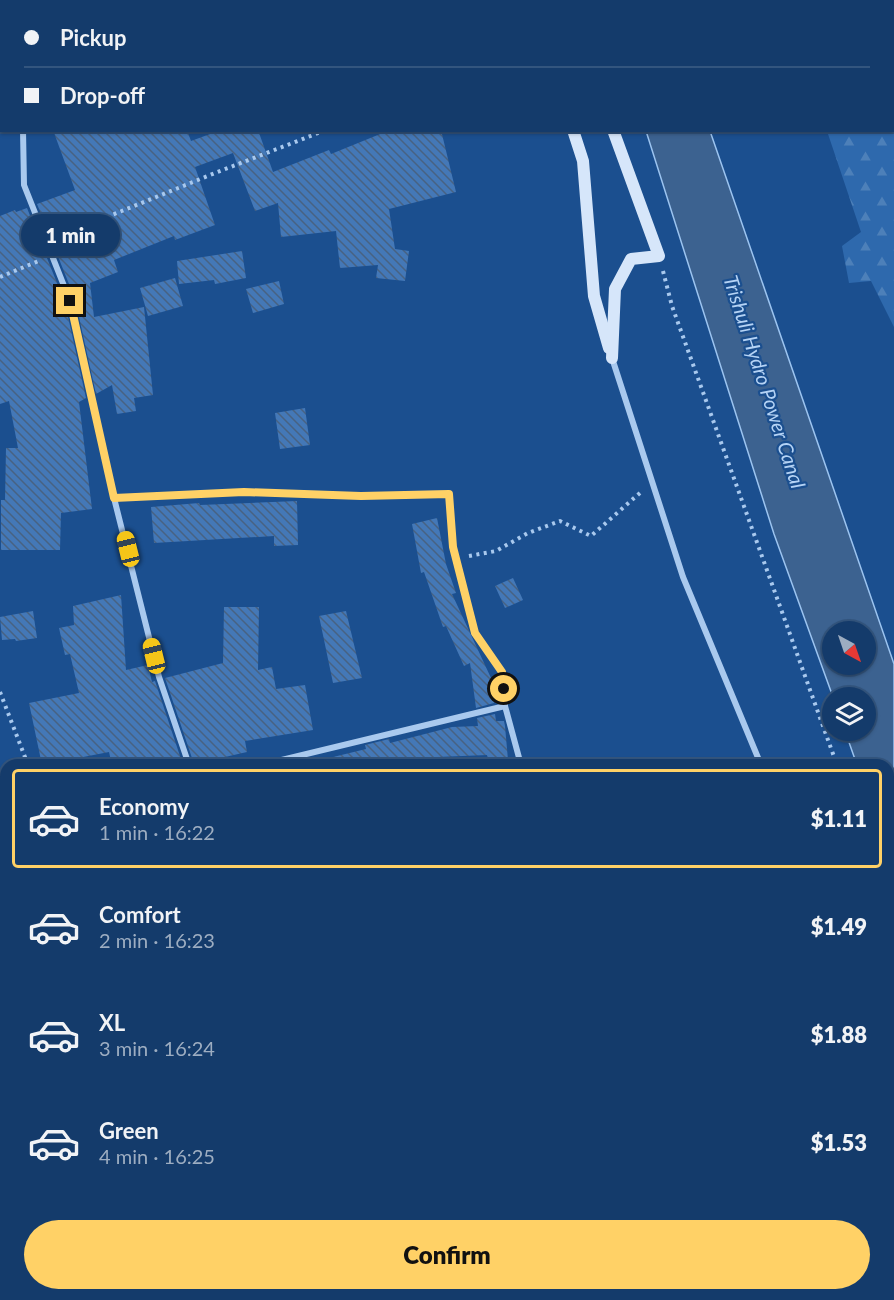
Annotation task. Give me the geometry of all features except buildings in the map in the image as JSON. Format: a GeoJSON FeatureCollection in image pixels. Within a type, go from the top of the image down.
{"type":"FeatureCollection","features":[{"type":"Feature","properties":{"kind":"street"},"geometry":{"type":"LineString","coordinates":[[23,132],[24,185],[70,301],[114,498],[159,677],[187,759]]}},
{"type":"Feature","properties":{"kind":"street"},"geometry":{"type":"LineString","coordinates":[[574,132],[583,161],[594,297],[683,577],[759,759]]}},
{"type":"Feature","properties":{"kind":"street"},"geometry":{"type":"LineString","coordinates":[[612,358],[615,289],[632,259],[659,256],[615,132]]}},
{"type":"Feature","properties":{"kind":"street"},"geometry":{"type":"LineString","coordinates":[[114,498],[244,492],[361,496],[449,494],[453,547],[475,633],[502,672],[505,706],[519,759]]}},
{"type":"Feature","properties":{"kind":"street"},"geometry":{"type":"LineString","coordinates":[[286,759],[505,706]]}},
{"type":"Feature","properties":{"kind":"path"},"geometry":{"type":"LineString","coordinates":[[46,242],[321,132]]}},
{"type":"Feature","properties":{"kind":"path"},"geometry":{"type":"LineString","coordinates":[[0,277],[53,255]]}},
{"type":"Feature","properties":{"kind":"path"},"geometry":{"type":"LineString","coordinates":[[659,256],[672,306],[835,759]]}},
{"type":"Feature","properties":{"kind":"path"},"geometry":{"type":"LineString","coordinates":[[457,561],[474,553],[496,551],[528,533],[560,521],[591,536],[642,491],[651,476]]}},
{"type":"Feature","properties":{"kind":"path"},"geometry":{"type":"LineString","coordinates":[[0,692],[26,759]]}},
{"type":"Feature","properties":{"kind":"green space"},"geometry":{"type":"Polygon","coordinates":[[[827,132],[894,132],[894,327],[871,281],[849,283],[842,246],[861,232],[827,132]]]}},
{"type":"Feature","properties":{"kind":"water","name":"Trishuli Hydro Power Canal"},"geometry":{"type":"Polygon","coordinates":[[[646,132],[710,132],[894,664],[894,759],[855,759],[849,741],[876,741],[876,687],[829,687],[825,675],[876,675],[876,621],[822,621],[822,667],[774,534],[646,132]]]}},
{"type":"Feature","properties":{"kind":"route"},"geometry":{"type":"LineString","coordinates":[[70,301],[114,498],[244,492],[361,496],[449,494],[453,547],[475,633],[502,672],[504,689]]}}]}
